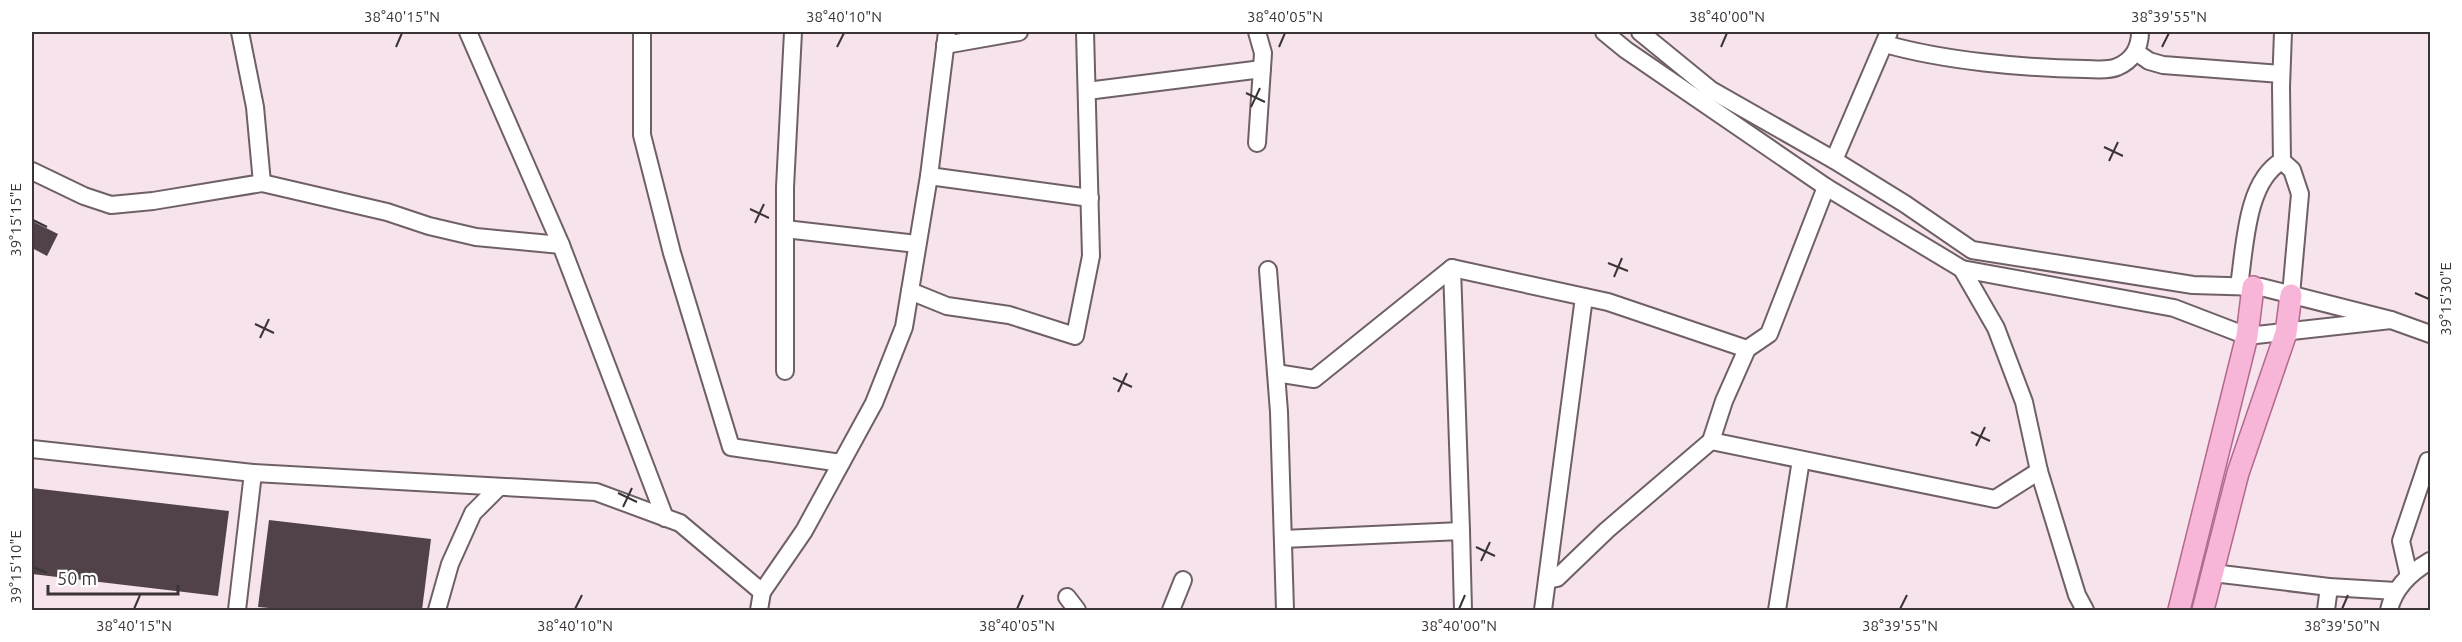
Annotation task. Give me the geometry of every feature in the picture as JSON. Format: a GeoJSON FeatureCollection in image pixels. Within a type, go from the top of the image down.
{"type":"FeatureCollection","features":[{"type":"Feature","properties":{"kind":"main road"},"geometry":{"type":"LineString","coordinates":[[2179,610],[2247,336],[2246,286]]}},
{"type":"Feature","properties":{"kind":"main road"},"geometry":{"type":"LineString","coordinates":[[2203,610],[2238,473],[2286,333],[2291,295]]}},
{"type":"Feature","properties":{"kind":"street"},"geometry":{"type":"LineString","coordinates":[[240,32],[255,107],[262,183]]}},
{"type":"Feature","properties":{"kind":"street"},"geometry":{"type":"LineString","coordinates":[[468,32],[561,245],[665,518]]}},
{"type":"Feature","properties":{"kind":"street"},"geometry":{"type":"LineString","coordinates":[[642,32],[642,135],[672,253],[730,447],[841,463]]}},
{"type":"Feature","properties":{"kind":"street"},"geometry":{"type":"LineString","coordinates":[[785,370],[785,229],[793,32]]}},
{"type":"Feature","properties":{"kind":"street"},"geometry":{"type":"LineString","coordinates":[[759,610],[762,592],[804,531],[874,403],[904,327],[929,176],[946,38],[1019,32]]}},
{"type":"Feature","properties":{"kind":"street"},"geometry":{"type":"LineString","coordinates":[[909,291],[947,306],[1009,315],[1075,336],[1091,256],[1085,32]]}},
{"type":"Feature","properties":{"kind":"street"},"geometry":{"type":"LineString","coordinates":[[1257,32],[1263,52],[1257,143]]}},
{"type":"Feature","properties":{"kind":"street"},"geometry":{"type":"LineString","coordinates":[[1604,32],[1626,50],[1826,187],[1962,269],[2174,308],[2247,336],[2391,320]]}},
{"type":"Feature","properties":{"kind":"street"},"geometry":{"type":"LineString","coordinates":[[1640,32],[1711,90],[1834,160],[1905,204],[1972,250],[2193,285],[2246,286],[2391,320],[2430,334]]}},
{"type":"Feature","properties":{"kind":"street"},"geometry":{"type":"LineString","coordinates":[[1834,160],[1887,38],[1910,51],[1955,59],[2066,69],[2112,69],[2125,63],[2136,52],[2140,32]]}},
{"type":"Feature","properties":{"kind":"street"},"geometry":{"type":"LineString","coordinates":[[2283,32],[2282,160],[2292,170],[2300,194],[2291,295]]}},
{"type":"Feature","properties":{"kind":"street"},"geometry":{"type":"LineString","coordinates":[[2136,52],[2149,61],[2163,65],[2282,74]]}},
{"type":"Feature","properties":{"kind":"street"},"geometry":{"type":"LineString","coordinates":[[1087,91],[1262,69]]}},
{"type":"Feature","properties":{"kind":"street"},"geometry":{"type":"LineString","coordinates":[[2246,286],[2254,199],[2262,179],[2271,167],[2282,160]]}},
{"type":"Feature","properties":{"kind":"street"},"geometry":{"type":"LineString","coordinates":[[32,171],[84,196],[111,205],[153,201],[262,183],[387,212],[476,237],[561,245]]}},
{"type":"Feature","properties":{"kind":"street"},"geometry":{"type":"LineString","coordinates":[[929,176],[1090,198]]}},
{"type":"Feature","properties":{"kind":"street"},"geometry":{"type":"LineString","coordinates":[[1547,580],[1557,578],[1607,530],[1711,441],[1724,401],[1747,349],[1769,334],[1826,187]]}},
{"type":"Feature","properties":{"kind":"street"},"geometry":{"type":"LineString","coordinates":[[785,229],[917,244]]}},
{"type":"Feature","properties":{"kind":"street"},"geometry":{"type":"LineString","coordinates":[[1452,268],[1608,302],[1747,349]]}},
{"type":"Feature","properties":{"kind":"street"},"geometry":{"type":"LineString","coordinates":[[1276,373],[1314,379],[1452,268]]}},
{"type":"Feature","properties":{"kind":"street"},"geometry":{"type":"LineString","coordinates":[[1452,268],[1463,610]]}},
{"type":"Feature","properties":{"kind":"street"},"geometry":{"type":"LineString","coordinates":[[1962,269],[1996,328],[2024,402],[2039,471],[2077,595],[2085,610]]}},
{"type":"Feature","properties":{"kind":"street"},"geometry":{"type":"LineString","coordinates":[[1268,270],[1276,373],[1285,610]]}},
{"type":"Feature","properties":{"kind":"street"},"geometry":{"type":"LineString","coordinates":[[1543,610],[1584,297]]}},
{"type":"Feature","properties":{"kind":"street"},"geometry":{"type":"LineString","coordinates":[[1711,441],[1995,499],[2039,471]]}},
{"type":"Feature","properties":{"kind":"street"},"geometry":{"type":"LineString","coordinates":[[32,448],[253,473],[596,492],[680,523],[762,592]]}},
{"type":"Feature","properties":{"kind":"street"},"geometry":{"type":"LineString","coordinates":[[1777,610],[1801,460]]}},
{"type":"Feature","properties":{"kind":"street"},"geometry":{"type":"LineString","coordinates":[[2409,576],[2402,540],[2428,461],[2430,461]]}},
{"type":"Feature","properties":{"kind":"street"},"geometry":{"type":"LineString","coordinates":[[237,610],[253,473]]}},
{"type":"Feature","properties":{"kind":"street"},"geometry":{"type":"LineString","coordinates":[[437,610],[450,564],[473,513],[499,487]]}},
{"type":"Feature","properties":{"kind":"street"},"geometry":{"type":"LineString","coordinates":[[1283,539],[1461,531]]}},
{"type":"Feature","properties":{"kind":"street"},"geometry":{"type":"LineString","coordinates":[[2389,610],[2396,591],[2409,576],[2430,561]]}},
{"type":"Feature","properties":{"kind":"street"},"geometry":{"type":"LineString","coordinates":[[2213,573],[2329,587],[2396,591]]}},
{"type":"Feature","properties":{"kind":"street"},"geometry":{"type":"LineString","coordinates":[[1171,610],[1183,580]]}},
{"type":"Feature","properties":{"kind":"street"},"geometry":{"type":"LineString","coordinates":[[2326,610],[2329,587]]}},
{"type":"Feature","properties":{"kind":"building"},"geometry":{"type":"Polygon","coordinates":[[[32,221],[58,234],[47,256],[32,248],[32,221]]]}},
{"type":"Feature","properties":{"kind":"building"},"geometry":{"type":"Polygon","coordinates":[[[32,488],[229,511],[218,596],[32,574],[32,488]]]}},
{"type":"Feature","properties":{"kind":"building"},"geometry":{"type":"Polygon","coordinates":[[[269,520],[431,539],[422,610],[292,610],[258,607],[269,520]]]}}]}
